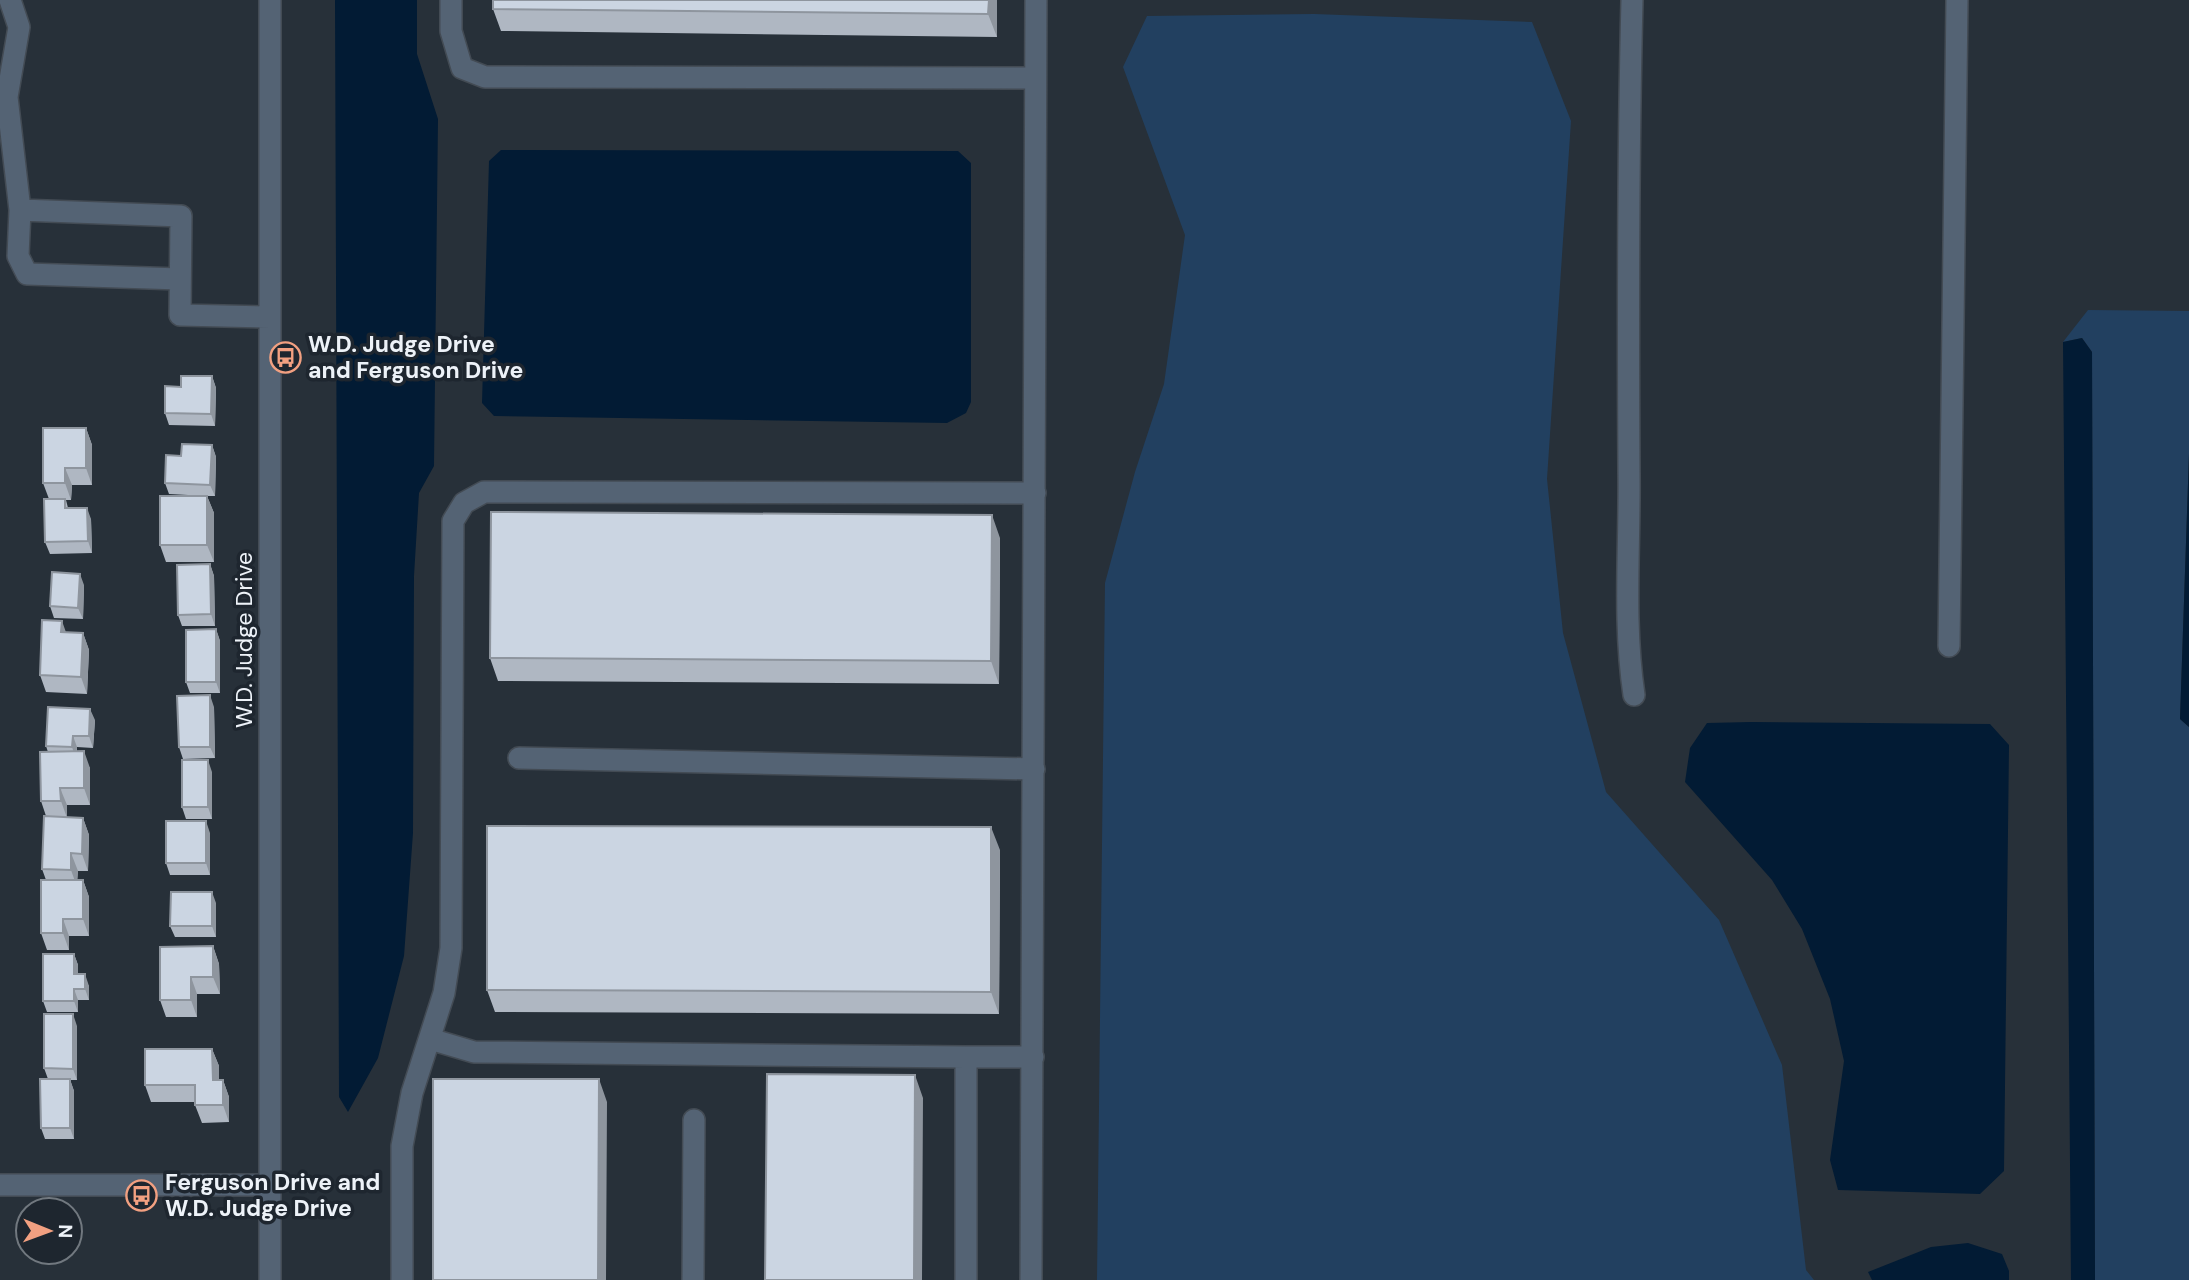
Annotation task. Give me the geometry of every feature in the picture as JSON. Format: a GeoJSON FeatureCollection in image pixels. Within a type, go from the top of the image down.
{"type":"FeatureCollection","features":[{"type":"Feature","properties":{"kind":"street"},"geometry":{"type":"LineString","coordinates":[[10,0],[19,27],[7,97],[20,210],[18,256],[27,274],[180,279]]}},
{"type":"Feature","properties":{"kind":"street","name":"W.D. Judge Drive"},"geometry":{"type":"LineString","coordinates":[[270,0],[270,1280]]}},
{"type":"Feature","properties":{"kind":"street"},"geometry":{"type":"LineString","coordinates":[[451,0],[451,31],[462,68],[485,77],[1035,78]]}},
{"type":"Feature","properties":{"kind":"street"},"geometry":{"type":"LineString","coordinates":[[1031,1280],[1036,0]]}},
{"type":"Feature","properties":{"kind":"street"},"geometry":{"type":"LineString","coordinates":[[1632,0],[1628,284],[1628,657],[1634,695]]}},
{"type":"Feature","properties":{"kind":"street"},"geometry":{"type":"LineString","coordinates":[[1949,646],[1957,0]]}},
{"type":"Feature","properties":{"kind":"street"},"geometry":{"type":"LineString","coordinates":[[20,210],[181,216],[180,315],[270,317]]}},
{"type":"Feature","properties":{"kind":"street"},"geometry":{"type":"LineString","coordinates":[[402,1280],[402,1146],[412,1093],[443,993],[451,948],[453,521],[464,503],[484,492],[1035,493]]}},
{"type":"Feature","properties":{"kind":"street"},"geometry":{"type":"LineString","coordinates":[[519,758],[1034,769]]}},
{"type":"Feature","properties":{"kind":"street"},"geometry":{"type":"LineString","coordinates":[[430,1039],[474,1052],[1033,1057]]}},
{"type":"Feature","properties":{"kind":"street"},"geometry":{"type":"LineString","coordinates":[[966,1057],[966,1280]]}},
{"type":"Feature","properties":{"kind":"street"},"geometry":{"type":"LineString","coordinates":[[693,1280],[694,1121]]}},
{"type":"Feature","properties":{"kind":"street"},"geometry":{"type":"LineString","coordinates":[[0,1185],[270,1185]]}},
{"type":"Feature","properties":{"kind":"shaded area"},"geometry":{"type":"Polygon","coordinates":[[[335,0],[417,0],[417,54],[438,119],[434,466],[419,493],[414,576],[413,833],[404,956],[378,1058],[348,1112],[339,1097],[335,0]]]}},
{"type":"Feature","properties":{"kind":"shaded area"},"geometry":{"type":"Polygon","coordinates":[[[1314,14],[1532,22],[1571,121],[1547,479],[1563,633],[1606,792],[1719,920],[1782,1065],[1806,1270],[1814,1280],[1097,1280],[1105,583],[1135,472],[1164,384],[1185,235],[1123,67],[1147,16],[1314,14]]]}},
{"type":"Feature","properties":{"kind":"shaded area"},"geometry":{"type":"Polygon","coordinates":[[[501,150],[958,151],[971,163],[971,402],[966,413],[947,423],[494,416],[482,403],[489,161],[501,150]]]}},
{"type":"Feature","properties":{"kind":"shaded area"},"geometry":{"type":"Polygon","coordinates":[[[2088,310],[2189,311],[2189,454],[2180,719],[2189,727],[2189,1280],[2095,1280],[2092,352],[2082,338],[2063,342],[2088,310]]]}},
{"type":"Feature","properties":{"kind":"shaded area"},"geometry":{"type":"Polygon","coordinates":[[[2082,338],[2092,352],[2095,1280],[2071,1280],[2063,342],[2082,338]]]}},
{"type":"Feature","properties":{"kind":"shaded area"},"geometry":{"type":"Polygon","coordinates":[[[2189,454],[2189,727],[2180,719],[2189,454]]]}},
{"type":"Feature","properties":{"kind":"shaded area"},"geometry":{"type":"Polygon","coordinates":[[[1707,723],[1990,724],[2009,745],[2004,1171],[1980,1194],[1838,1190],[1830,1160],[1844,1061],[1830,999],[1802,929],[1772,880],[1685,782],[1690,748],[1707,723]]]}},
{"type":"Feature","properties":{"kind":"shaded area"},"geometry":{"type":"Polygon","coordinates":[[[1968,1243],[2002,1254],[2009,1271],[2009,1280],[1872,1280],[1868,1272],[1931,1247],[1968,1243]]]}},
{"type":"Feature","properties":{"kind":"building"},"geometry":{"type":"Polygon","coordinates":[[[493,0],[989,0],[988,14],[493,9],[493,0]]]}},
{"type":"Feature","properties":{"kind":"building"},"geometry":{"type":"Polygon","coordinates":[[[181,376],[212,376],[211,414],[165,413],[165,386],[181,387],[181,376]]]}},
{"type":"Feature","properties":{"kind":"building"},"geometry":{"type":"Polygon","coordinates":[[[43,428],[86,428],[86,468],[65,468],[65,483],[43,483],[43,428]]]}},
{"type":"Feature","properties":{"kind":"building"},"geometry":{"type":"Polygon","coordinates":[[[182,444],[212,445],[210,485],[165,483],[166,455],[181,456],[182,444]]]}},
{"type":"Feature","properties":{"kind":"building"},"geometry":{"type":"Polygon","coordinates":[[[160,496],[207,496],[207,545],[160,545],[160,496]]]}},
{"type":"Feature","properties":{"kind":"building"},"geometry":{"type":"Polygon","coordinates":[[[44,499],[65,499],[65,508],[87,508],[88,541],[45,542],[44,499]]]}},
{"type":"Feature","properties":{"kind":"building"},"geometry":{"type":"Polygon","coordinates":[[[491,512],[992,515],[991,661],[490,658],[491,512]]]}},
{"type":"Feature","properties":{"kind":"building"},"geometry":{"type":"Polygon","coordinates":[[[210,564],[211,614],[178,615],[177,565],[210,564]]]}},
{"type":"Feature","properties":{"kind":"building"},"geometry":{"type":"Polygon","coordinates":[[[52,572],[80,574],[78,608],[50,606],[52,572]]]}},
{"type":"Feature","properties":{"kind":"building"},"geometry":{"type":"Polygon","coordinates":[[[42,620],[62,621],[61,632],[83,633],[81,677],[40,675],[42,620]]]}},
{"type":"Feature","properties":{"kind":"building"},"geometry":{"type":"Polygon","coordinates":[[[216,629],[216,682],[186,682],[186,630],[216,629]]]}},
{"type":"Feature","properties":{"kind":"building"},"geometry":{"type":"Polygon","coordinates":[[[210,695],[210,747],[179,747],[177,696],[210,695]]]}},
{"type":"Feature","properties":{"kind":"building"},"geometry":{"type":"Polygon","coordinates":[[[48,707],[90,709],[89,736],[73,736],[72,747],[46,746],[48,707]]]}},
{"type":"Feature","properties":{"kind":"building"},"geometry":{"type":"Polygon","coordinates":[[[84,751],[84,788],[60,788],[61,801],[41,801],[40,752],[84,751]]]}},
{"type":"Feature","properties":{"kind":"building"},"geometry":{"type":"Polygon","coordinates":[[[182,760],[208,760],[208,807],[182,807],[182,760]]]}},
{"type":"Feature","properties":{"kind":"building"},"geometry":{"type":"Polygon","coordinates":[[[44,816],[83,818],[82,854],[71,853],[71,870],[42,869],[44,816]]]}},
{"type":"Feature","properties":{"kind":"building"},"geometry":{"type":"Polygon","coordinates":[[[166,821],[206,821],[206,863],[166,863],[166,821]]]}},
{"type":"Feature","properties":{"kind":"building"},"geometry":{"type":"Polygon","coordinates":[[[487,826],[991,827],[991,992],[487,990],[487,826]]]}},
{"type":"Feature","properties":{"kind":"building"},"geometry":{"type":"Polygon","coordinates":[[[41,880],[83,880],[83,919],[63,919],[63,933],[41,933],[41,880]]]}},
{"type":"Feature","properties":{"kind":"building"},"geometry":{"type":"Polygon","coordinates":[[[171,892],[212,892],[212,926],[170,926],[171,892]]]}},
{"type":"Feature","properties":{"kind":"building"},"geometry":{"type":"Polygon","coordinates":[[[213,946],[213,977],[191,977],[191,1000],[160,1000],[160,947],[213,946]]]}},
{"type":"Feature","properties":{"kind":"building"},"geometry":{"type":"Polygon","coordinates":[[[43,954],[74,954],[74,974],[85,974],[85,989],[74,989],[74,1001],[43,1001],[43,954]]]}},
{"type":"Feature","properties":{"kind":"building"},"geometry":{"type":"Polygon","coordinates":[[[44,1014],[73,1014],[73,1069],[44,1068],[44,1014]]]}},
{"type":"Feature","properties":{"kind":"building"},"geometry":{"type":"Polygon","coordinates":[[[145,1049],[212,1049],[213,1080],[223,1080],[223,1105],[195,1105],[195,1085],[145,1085],[145,1049]]]}},
{"type":"Feature","properties":{"kind":"building"},"geometry":{"type":"Polygon","coordinates":[[[767,1074],[915,1075],[914,1280],[765,1280],[767,1074]]]}},
{"type":"Feature","properties":{"kind":"building"},"geometry":{"type":"Polygon","coordinates":[[[40,1079],[70,1079],[70,1128],[41,1128],[40,1079]]]}},
{"type":"Feature","properties":{"kind":"building"},"geometry":{"type":"Polygon","coordinates":[[[433,1079],[599,1079],[598,1280],[433,1280],[433,1079]]]}},
{"type":"Feature","properties":{"kind":"place","name":"W.D. Judge Drive and Ferguson Drive"},"geometry":{"type":"Point","coordinates":[285,357]}},
{"type":"Feature","properties":{"kind":"place","name":"Ferguson Drive and W.D. Judge Drive"},"geometry":{"type":"Point","coordinates":[142,1195]}}]}
